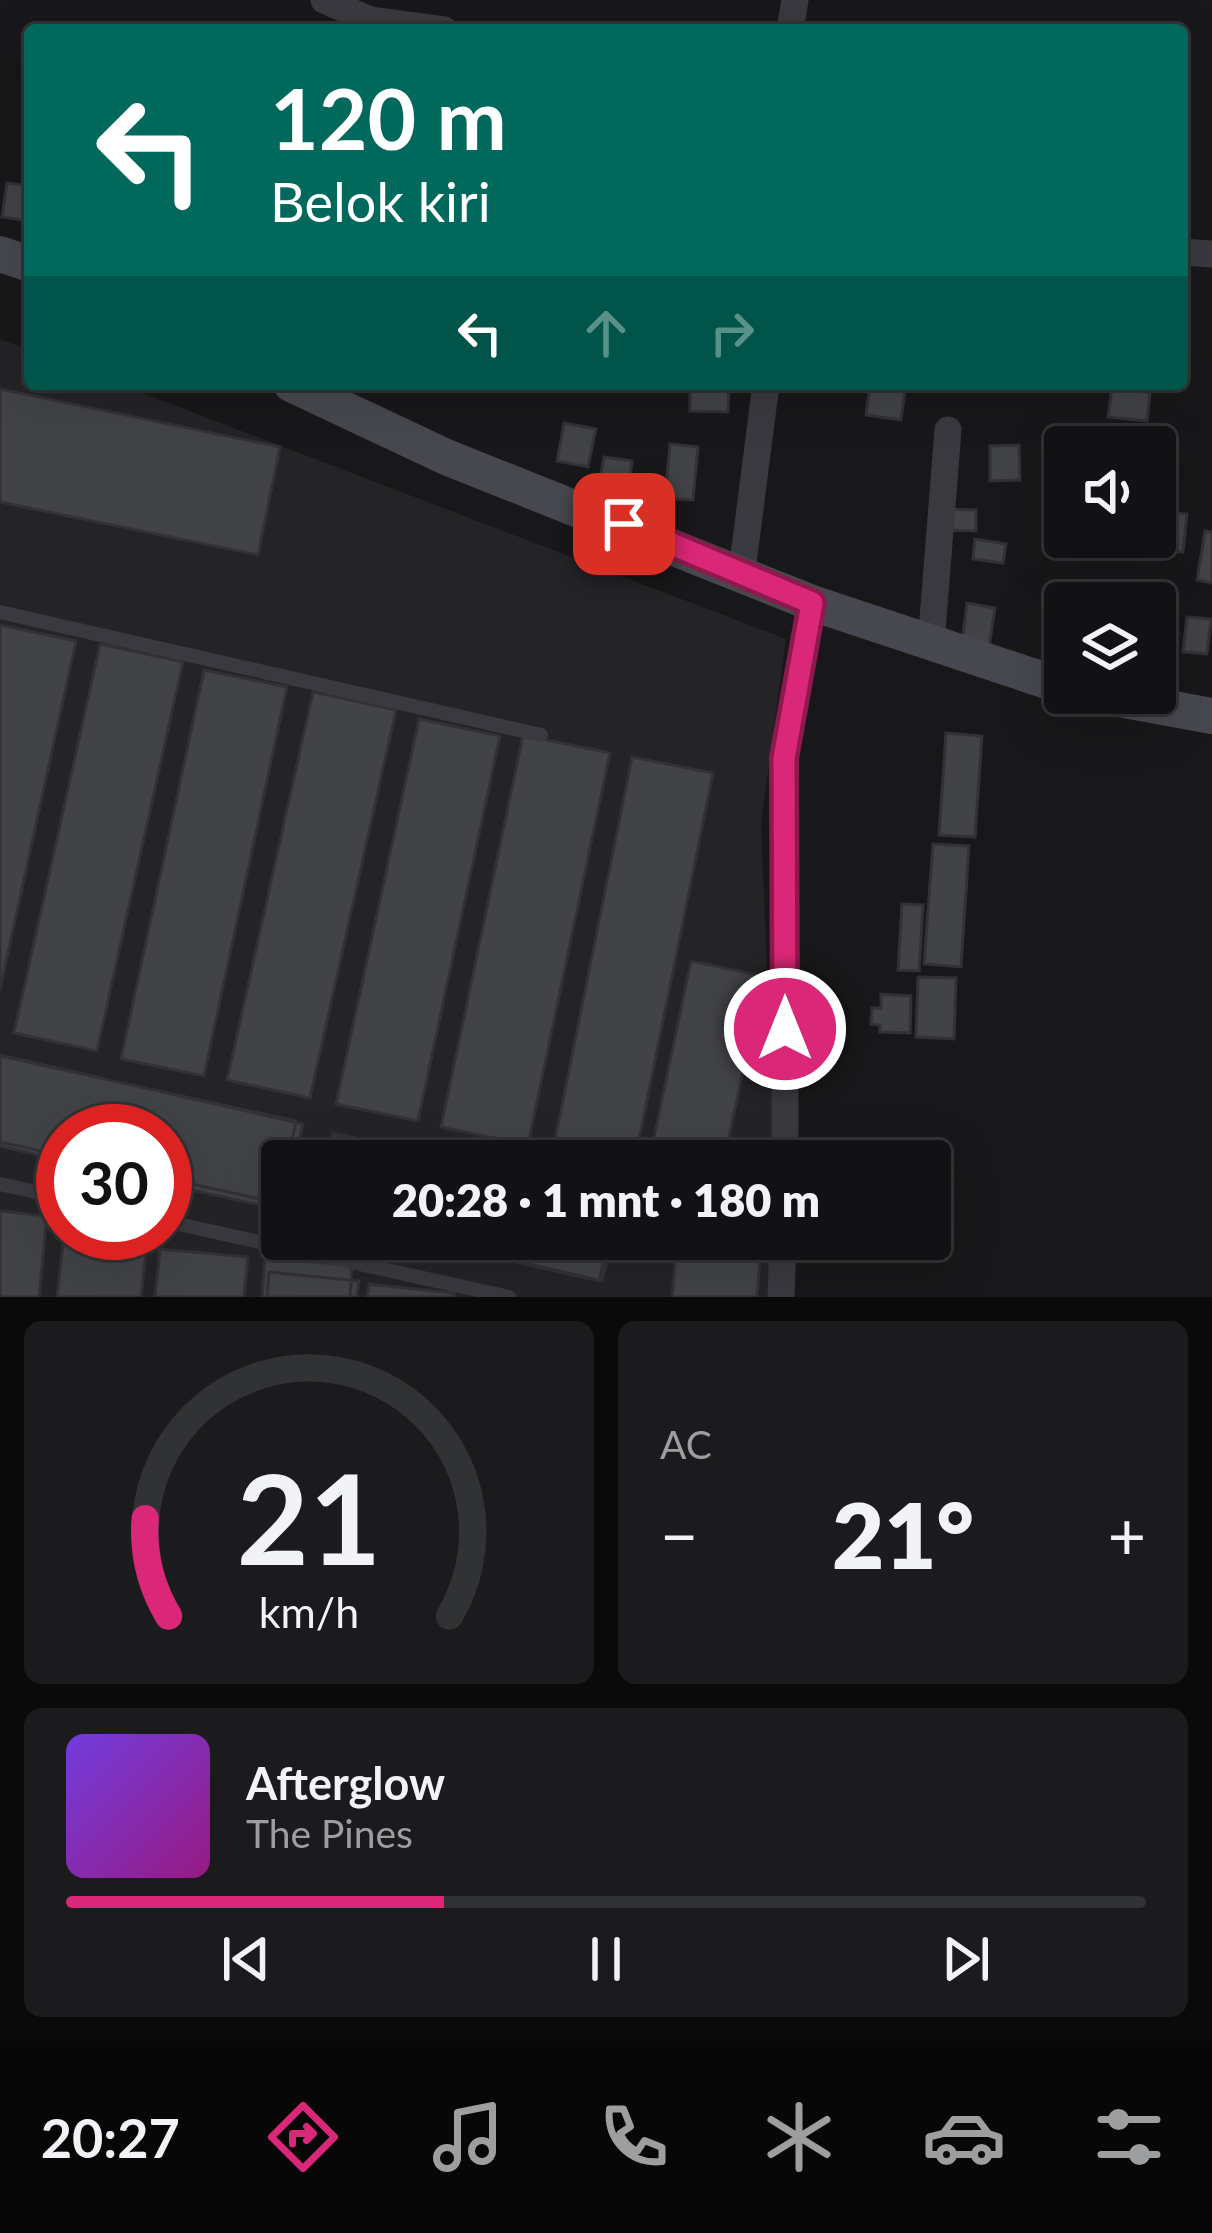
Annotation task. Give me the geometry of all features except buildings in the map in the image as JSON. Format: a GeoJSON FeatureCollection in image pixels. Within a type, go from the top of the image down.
{"type":"FeatureCollection","features":[{"type":"Feature","properties":{"kind":"street"},"geometry":{"type":"LineString","coordinates":[[324,0],[367,24]]}},
{"type":"Feature","properties":{"kind":"street"},"geometry":{"type":"LineString","coordinates":[[307,390],[446,457],[742,571],[812,603],[1044,680]]}},
{"type":"Feature","properties":{"kind":"street"},"geometry":{"type":"LineString","coordinates":[[742,571],[765,390]]}},
{"type":"Feature","properties":{"kind":"street"},"geometry":{"type":"LineString","coordinates":[[931,644],[948,430]]}},
{"type":"Feature","properties":{"kind":"street"},"geometry":{"type":"LineString","coordinates":[[785,1140],[784,758],[812,603]]}},
{"type":"Feature","properties":{"kind":"street"},"geometry":{"type":"LineString","coordinates":[[1176,709],[1212,716]]}},
{"type":"Feature","properties":{"kind":"street"},"geometry":{"type":"LineString","coordinates":[[781,1297],[782,1260]]}},
{"type":"Feature","properties":{"kind":"lane"},"geometry":{"type":"LineString","coordinates":[[0,612],[542,735]]}},
{"type":"Feature","properties":{"kind":"lane"},"geometry":{"type":"LineString","coordinates":[[0,1184],[36,1192]]}},
{"type":"Feature","properties":{"kind":"lane"},"geometry":{"type":"LineString","coordinates":[[192,1227],[509,1297]]}},
{"type":"Feature","properties":{"kind":"shaded area"},"geometry":{"type":"Polygon","coordinates":[[[0,339],[24,348],[24,390],[135,390],[786,639],[761,823],[774,1140],[261,1140],[261,1260],[774,1260],[772,1297],[0,1297],[0,339]]]}},
{"type":"Feature","properties":{"kind":"route"},"geometry":{"type":"LineString","coordinates":[[624,524],[812,603],[784,758],[785,1029]]}}]}
